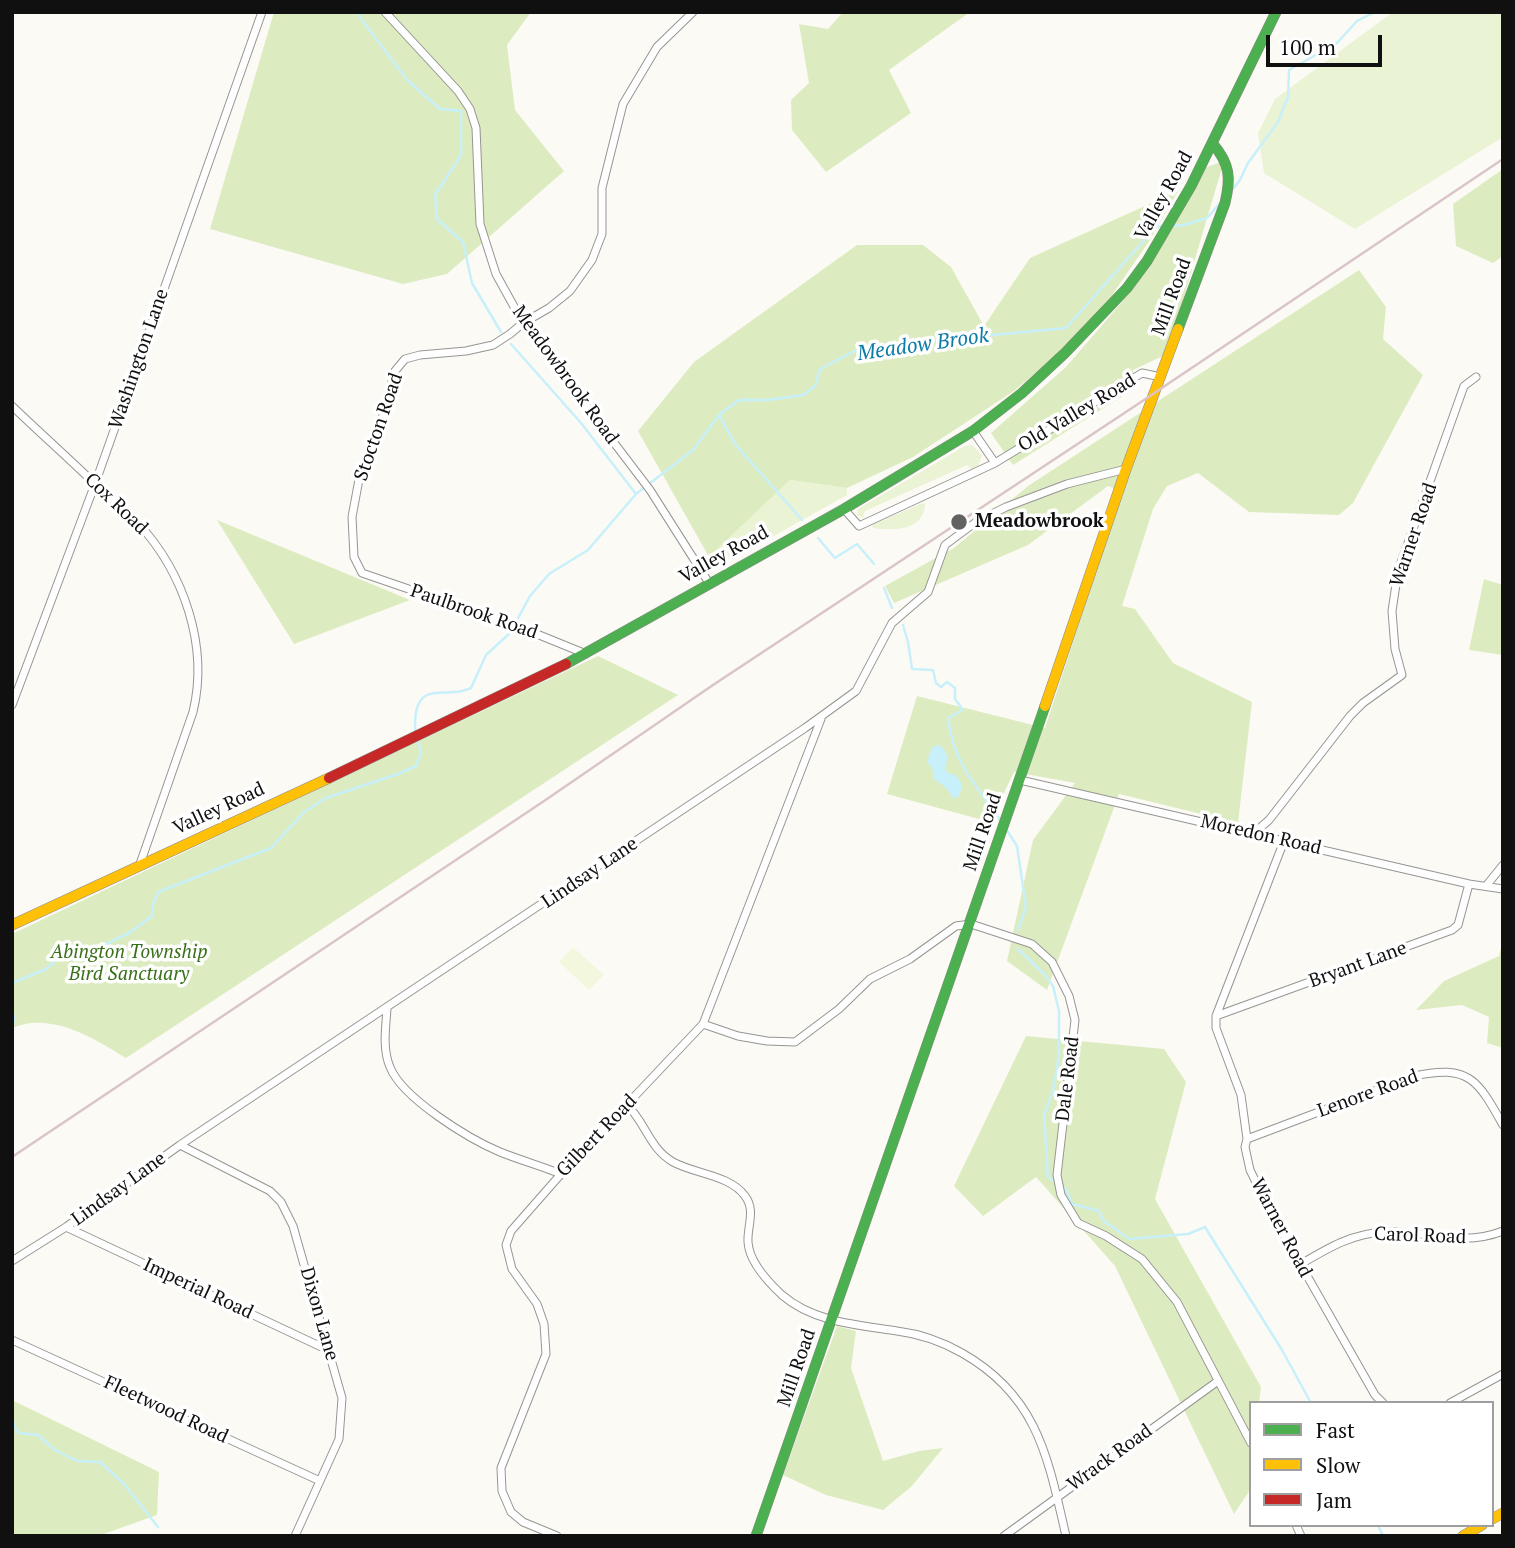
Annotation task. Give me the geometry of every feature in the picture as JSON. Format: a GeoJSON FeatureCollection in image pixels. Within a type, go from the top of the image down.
{"type":"FeatureCollection","features":[{"type":"Feature","properties":{"kind":"main road","name":"Valley Road"},"geometry":{"type":"LineString","coordinates":[[12,925],[426,733],[586,654],[844,509],[973,432],[1065,354],[1127,288],[1175,216],[1213,144],[1276,12]]}},
{"type":"Feature","properties":{"kind":"main road","name":"Mill Road"},"geometry":{"type":"LineString","coordinates":[[756,1536],[971,924],[1126,469],[1225,203],[1231,180],[1225,157],[1213,144]]}},
{"type":"Feature","properties":{"kind":"main road"},"geometry":{"type":"LineString","coordinates":[[1463,1536],[1479,1527]]}},
{"type":"Feature","properties":{"kind":"street","name":"Washington Lane"},"geometry":{"type":"LineString","coordinates":[[12,705],[95,484],[262,12]]}},
{"type":"Feature","properties":{"kind":"street","name":"Meadowbrook Road"},"geometry":{"type":"LineString","coordinates":[[385,12],[458,91],[470,108],[476,128],[480,224],[496,274],[523,323],[650,489],[709,583]]}},
{"type":"Feature","properties":{"kind":"street","name":"Stocton Road"},"geometry":{"type":"LineString","coordinates":[[362,573],[354,557],[352,517],[360,474],[381,422],[395,371],[405,359],[420,355],[466,351],[494,345],[549,308],[570,290],[592,260],[602,234],[602,188],[612,157],[623,104],[657,47],[693,12]]}},
{"type":"Feature","properties":{"kind":"street","name":"Old Valley Road"},"geometry":{"type":"LineString","coordinates":[[844,509],[859,526],[995,463],[1142,373],[1161,377]]}},
{"type":"Feature","properties":{"kind":"street","name":"Warner Road"},"geometry":{"type":"LineString","coordinates":[[1254,833],[1269,820],[1350,716],[1363,703],[1402,675],[1395,649],[1392,611],[1398,571],[1437,469],[1464,387],[1476,377]]}},
{"type":"Feature","properties":{"kind":"street","name":"Cox Road"},"geometry":{"type":"LineString","coordinates":[[12,406],[140,525],[170,568],[189,613],[199,670],[198,690],[193,712],[140,864]]}},
{"type":"Feature","properties":{"kind":"street"},"geometry":{"type":"LineString","coordinates":[[973,432],[995,463]]}},
{"type":"Feature","properties":{"kind":"street","name":"Lindsay Lane"},"geometry":{"type":"LineString","coordinates":[[12,1261],[66,1227],[180,1145],[822,717],[856,691],[891,623],[928,592],[946,545],[976,522],[1006,507],[1068,484],[1126,469]]}},
{"type":"Feature","properties":{"kind":"street","name":"Paulbrook Road"},"geometry":{"type":"LineString","coordinates":[[362,573],[522,628],[586,654]]}},
{"type":"Feature","properties":{"kind":"street","name":"Gilbert Road"},"geometry":{"type":"LineString","coordinates":[[557,1536],[523,1522],[511,1512],[504,1500],[500,1480],[501,1468],[546,1354],[541,1314],[512,1269],[506,1245],[511,1231],[561,1174],[703,1024],[822,717]]}},
{"type":"Feature","properties":{"kind":"street","name":"Moredon Road"},"geometry":{"type":"LineString","coordinates":[[1020,780],[1503,890]]}},
{"type":"Feature","properties":{"kind":"street"},"geometry":{"type":"LineString","coordinates":[[1216,1016],[1284,841]]}},
{"type":"Feature","properties":{"kind":"street"},"geometry":{"type":"LineString","coordinates":[[1486,886],[1503,865]]}},
{"type":"Feature","properties":{"kind":"street","name":"Bryant Lane"},"geometry":{"type":"LineString","coordinates":[[1216,1016],[1452,930],[1458,925],[1469,884]]}},
{"type":"Feature","properties":{"kind":"street"},"geometry":{"type":"LineString","coordinates":[[703,1024],[738,1036],[795,1042],[839,1009],[870,979],[910,960],[956,926],[971,924]]}},
{"type":"Feature","properties":{"kind":"street","name":"Dale Road"},"geometry":{"type":"LineString","coordinates":[[971,924],[1032,944],[1052,962],[1069,996],[1075,1020],[1057,1175],[1061,1195],[1078,1223],[1106,1236],[1142,1259],[1177,1302],[1249,1439]]}},
{"type":"Feature","properties":{"kind":"street"},"geometry":{"type":"LineString","coordinates":[[387,1008],[385,1047],[390,1068],[403,1086],[447,1123],[498,1151],[561,1174]]}},
{"type":"Feature","properties":{"kind":"street","name":"Warner Road"},"geometry":{"type":"LineString","coordinates":[[1216,1016],[1216,1028],[1241,1095],[1247,1139],[1245,1147],[1250,1170],[1380,1401]]}},
{"type":"Feature","properties":{"kind":"street","name":"Lenore Road"},"geometry":{"type":"LineString","coordinates":[[1247,1139],[1415,1076],[1440,1070],[1471,1079],[1485,1093],[1503,1125]]}},
{"type":"Feature","properties":{"kind":"street"},"geometry":{"type":"LineString","coordinates":[[627,1105],[638,1117],[650,1141],[664,1156],[719,1179],[744,1194],[750,1207],[748,1247],[760,1270],[791,1302],[832,1320],[924,1335],[946,1344],[989,1370],[1017,1398],[1041,1441],[1066,1536]]}},
{"type":"Feature","properties":{"kind":"street","name":"Dixon Lane"},"geometry":{"type":"LineString","coordinates":[[180,1145],[258,1184],[281,1202],[293,1226],[330,1351],[342,1398],[338,1439],[295,1536]]}},
{"type":"Feature","properties":{"kind":"street","name":"Imperial Road"},"geometry":{"type":"LineString","coordinates":[[66,1227],[330,1351]]}},
{"type":"Feature","properties":{"kind":"street","name":"Carol Road"},"geometry":{"type":"LineString","coordinates":[[1301,1264],[1337,1243],[1372,1233],[1401,1232],[1456,1240],[1503,1231]]}},
{"type":"Feature","properties":{"kind":"street","name":"Fleetwood Road"},"geometry":{"type":"LineString","coordinates":[[12,1340],[320,1481]]}},
{"type":"Feature","properties":{"kind":"street"},"geometry":{"type":"LineString","coordinates":[[1454,1401],[1503,1374]]}},
{"type":"Feature","properties":{"kind":"street","name":"Wrack Road"},"geometry":{"type":"LineString","coordinates":[[1004,1536],[1218,1381]]}},
{"type":"Feature","properties":{"kind":"green space"},"geometry":{"type":"Polygon","coordinates":[[[274,12],[531,12],[507,45],[515,110],[564,171],[447,274],[403,284],[210,229],[274,12]]]}},
{"type":"Feature","properties":{"kind":"green space"},"geometry":{"type":"Polygon","coordinates":[[[843,12],[970,12],[889,70],[911,113],[826,172],[792,130],[791,100],[809,83],[799,24],[828,29],[843,12]]]}},
{"type":"Feature","properties":{"kind":"green space"},"geometry":{"type":"Polygon","coordinates":[[[1393,12],[1503,12],[1503,137],[1355,229],[1264,173],[1258,133],[1275,99],[1393,12]]]}},
{"type":"Feature","properties":{"kind":"green space"},"geometry":{"type":"Polygon","coordinates":[[[1224,161],[1167,354],[1133,370],[1137,387],[1013,465],[991,433],[1066,367],[1134,288],[1204,168],[1224,161]]]}},
{"type":"Feature","properties":{"kind":"green space"},"geometry":{"type":"Polygon","coordinates":[[[1503,169],[1503,256],[1493,263],[1456,246],[1453,204],[1503,169]]]}},
{"type":"Feature","properties":{"kind":"green space"},"geometry":{"type":"Polygon","coordinates":[[[1178,191],[1150,240],[1110,298],[1056,356],[1014,391],[913,457],[847,488],[790,480],[709,557],[638,431],[694,362],[857,245],[923,245],[951,267],[984,326],[1030,258],[1178,191]]]}},
{"type":"Feature","properties":{"kind":"green space"},"geometry":{"type":"Polygon","coordinates":[[[1359,270],[1386,307],[1383,339],[1423,375],[1353,503],[1339,515],[1249,512],[1198,473],[1167,486],[1153,509],[1122,606],[1135,609],[1173,663],[1252,702],[1238,823],[1119,794],[1047,990],[1007,961],[1033,840],[1075,783],[1014,772],[990,822],[887,794],[917,696],[1045,728],[1122,492],[1108,486],[1028,545],[894,603],[885,586],[954,548],[1028,486],[1359,270]]]}},
{"type":"Feature","properties":{"kind":"green space"},"geometry":{"type":"Polygon","coordinates":[[[972,445],[982,455],[978,466],[972,470],[967,465],[865,511],[863,518],[857,515],[858,509],[965,446],[972,445]]]}},
{"type":"Feature","properties":{"kind":"green space"},"geometry":{"type":"Polygon","coordinates":[[[790,480],[847,488],[847,495],[736,557],[709,557],[790,480]]]}},
{"type":"Feature","properties":{"kind":"green space"},"geometry":{"type":"Polygon","coordinates":[[[923,503],[923,513],[913,524],[898,529],[873,528],[872,525],[923,503]]]}},
{"type":"Feature","properties":{"kind":"green space"},"geometry":{"type":"Polygon","coordinates":[[[217,520],[410,600],[294,644],[217,520]]]}},
{"type":"Feature","properties":{"kind":"green space"},"geometry":{"type":"Polygon","coordinates":[[[1484,579],[1503,585],[1503,655],[1469,650],[1484,579]]]}},
{"type":"Feature","properties":{"kind":"green space","name":"Abington Township Bird Sanctuary"},"geometry":{"type":"Polygon","coordinates":[[[598,656],[678,695],[126,1058],[86,1035],[56,1025],[26,1024],[12,1028],[12,934],[598,656]]]}},
{"type":"Feature","properties":{"kind":"green space"},"geometry":{"type":"Polygon","coordinates":[[[1503,940],[1503,1048],[1487,1043],[1489,1017],[1462,1005],[1416,1010],[1444,981],[1499,956],[1503,940]]]}},
{"type":"Feature","properties":{"kind":"green space"},"geometry":{"type":"Polygon","coordinates":[[[573,947],[604,975],[589,990],[559,962],[573,947]]]}},
{"type":"Feature","properties":{"kind":"green space"},"geometry":{"type":"Polygon","coordinates":[[[1026,1036],[1164,1049],[1186,1082],[1155,1199],[1261,1387],[1259,1401],[1249,1401],[1249,1492],[1234,1514],[1115,1266],[1036,1177],[983,1216],[954,1186],[1026,1036]]]}},
{"type":"Feature","properties":{"kind":"green space"},"geometry":{"type":"Polygon","coordinates":[[[837,1326],[856,1331],[851,1368],[883,1461],[919,1451],[943,1448],[912,1486],[883,1510],[826,1495],[783,1475],[837,1326]]]}},
{"type":"Feature","properties":{"kind":"green space"},"geometry":{"type":"Polygon","coordinates":[[[12,1400],[159,1472],[157,1515],[98,1536],[12,1536],[12,1400]]]}},
{"type":"Feature","properties":{"kind":"water"},"geometry":{"type":"Polygon","coordinates":[[[939,745],[946,754],[946,771],[955,774],[962,784],[960,795],[954,799],[944,786],[934,779],[932,768],[927,762],[932,747],[939,745]]]}},
{"type":"Feature","properties":{"kind":"waterway"},"geometry":{"type":"LineString","coordinates":[[356,12],[408,81],[440,109],[461,111],[461,155],[435,195],[437,219],[463,242],[472,283],[501,332]]}},
{"type":"Feature","properties":{"kind":"waterway","name":"Meadow Brook"},"geometry":{"type":"LineString","coordinates":[[1232,190],[1278,122],[1288,97],[1289,70],[1337,43],[1357,21],[1375,12]]}},
{"type":"Feature","properties":{"kind":"waterway","name":"Meadow Brook"},"geometry":{"type":"LineString","coordinates":[[1172,226],[1207,218],[1221,202]]}},
{"type":"Feature","properties":{"kind":"waterway","name":"Meadow Brook"},"geometry":{"type":"LineString","coordinates":[[416,734],[416,712],[422,699],[431,694],[459,692],[471,688],[486,655],[510,633],[530,596],[549,574],[588,550],[636,494],[693,450],[719,415],[739,400],[768,400],[803,395],[815,386],[820,369],[855,351],[898,344],[1066,328],[1156,227],[1162,226]]}},
{"type":"Feature","properties":{"kind":"waterway"},"geometry":{"type":"LineString","coordinates":[[511,344],[581,423],[636,494]]}},
{"type":"Feature","properties":{"kind":"waterway"},"geometry":{"type":"LineString","coordinates":[[719,415],[735,444],[802,520]]}},
{"type":"Feature","properties":{"kind":"waterway"},"geometry":{"type":"LineString","coordinates":[[818,538],[835,558],[857,544],[874,564]]}},
{"type":"Feature","properties":{"kind":"waterway"},"geometry":{"type":"LineString","coordinates":[[884,588],[892,608]]}},
{"type":"Feature","properties":{"kind":"waterway"},"geometry":{"type":"LineString","coordinates":[[903,625],[912,669],[933,670],[936,683],[941,687],[947,682],[955,688],[955,699],[963,710],[948,718],[955,749],[968,774],[1003,824]]}},
{"type":"Feature","properties":{"kind":"waterway","name":"Meadow Brook"},"geometry":{"type":"LineString","coordinates":[[12,983],[46,969],[66,952],[98,948],[129,933],[152,916],[158,892],[271,848],[304,812],[326,798],[416,766],[421,753],[418,741]]}},
{"type":"Feature","properties":{"kind":"waterway"},"geometry":{"type":"LineString","coordinates":[[1006,829],[1017,846],[1026,907],[1018,930]]}},
{"type":"Feature","properties":{"kind":"waterway"},"geometry":{"type":"LineString","coordinates":[[1018,949],[1053,986],[1059,1011],[1059,1055],[1053,1091],[1044,1115],[1048,1177],[1056,1182]]}},
{"type":"Feature","properties":{"kind":"waterway","name":"Meadow Brook"},"geometry":{"type":"LineString","coordinates":[[12,1012],[12,1032]]}},
{"type":"Feature","properties":{"kind":"waterway"},"geometry":{"type":"LineString","coordinates":[[1061,1186],[1066,1189],[1072,1204],[1099,1211],[1103,1220],[1129,1239],[1188,1234],[1205,1227],[1282,1350],[1310,1401]]}},
{"type":"Feature","properties":{"kind":"waterway"},"geometry":{"type":"LineString","coordinates":[[12,1416],[19,1433],[38,1435],[55,1450],[77,1461],[100,1462],[124,1484],[158,1527]]}},
{"type":"Feature","properties":{"kind":"waterway"},"geometry":{"type":"LineString","coordinates":[[1379,1527],[1383,1536]]}},
{"type":"Feature","properties":{"kind":"railway"},"geometry":{"type":"LineString","coordinates":[[12,1157],[713,685],[1503,159]]}},
{"type":"Feature","properties":{"kind":"traffic: fast"},"geometry":{"type":"LineString","coordinates":[[566,664],[844,509],[973,431],[1022,393],[1065,353],[1127,288],[1147,261],[1191,186],[1276,12]]}},
{"type":"Feature","properties":{"kind":"traffic: fast"},"geometry":{"type":"LineString","coordinates":[[1178,329],[1227,194],[1228,172],[1223,158],[1213,144]]}},
{"type":"Feature","properties":{"kind":"traffic: fast"},"geometry":{"type":"LineString","coordinates":[[756,1536],[1045,706]]}},
{"type":"Feature","properties":{"kind":"traffic: slow"},"geometry":{"type":"LineString","coordinates":[[1045,706],[1126,469],[1178,329]]}},
{"type":"Feature","properties":{"kind":"traffic: slow"},"geometry":{"type":"LineString","coordinates":[[12,925],[329,778]]}},
{"type":"Feature","properties":{"kind":"traffic: slow"},"geometry":{"type":"LineString","coordinates":[[1494,1518],[1503,1513]]}},
{"type":"Feature","properties":{"kind":"traffic: slow"},"geometry":{"type":"LineString","coordinates":[[1463,1536],[1479,1527]]}},
{"type":"Feature","properties":{"kind":"traffic: jam"},"geometry":{"type":"LineString","coordinates":[[329,778],[566,664]]}},
{"type":"Feature","properties":{"kind":"place","name":"Meadowbrook"},"geometry":{"type":"Point","coordinates":[959,522]}}]}
